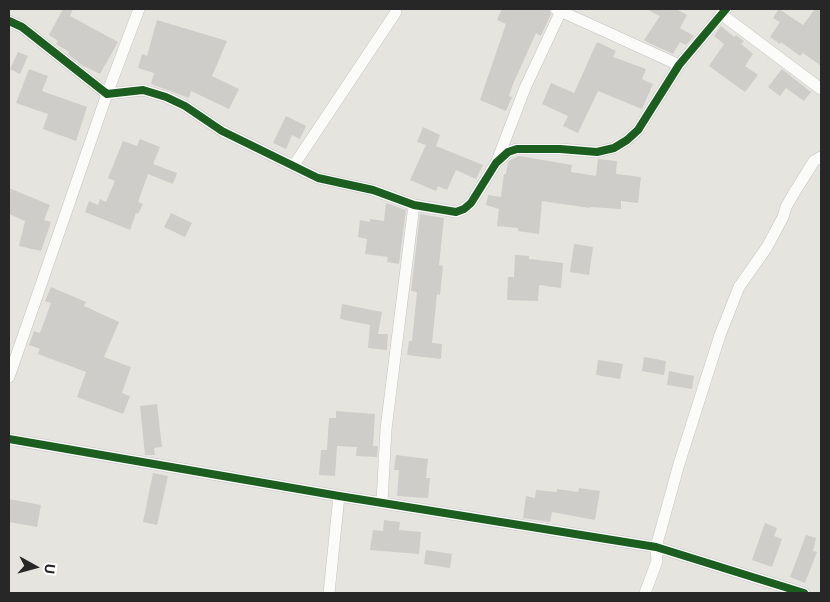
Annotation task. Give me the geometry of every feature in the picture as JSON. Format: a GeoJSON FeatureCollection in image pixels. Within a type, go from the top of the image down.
{"type":"FeatureCollection","features":[{"type":"Feature","properties":{"kind":"street"},"geometry":{"type":"LineString","coordinates":[[9,377],[107,94],[139,9]]}},
{"type":"Feature","properties":{"kind":"street"},"geometry":{"type":"LineString","coordinates":[[9,21],[22,28],[107,94],[143,90],[166,97],[185,106],[222,131],[318,178],[373,190],[414,205],[456,212],[464,209],[471,203],[496,162],[558,10],[679,66]]}},
{"type":"Feature","properties":{"kind":"street"},"geometry":{"type":"LineString","coordinates":[[496,162],[508,152],[516,149],[560,149],[597,152],[614,148],[638,130],[679,66],[724,11],[821,89]]}},
{"type":"Feature","properties":{"kind":"street"},"geometry":{"type":"LineString","coordinates":[[294,166],[396,12]]}},
{"type":"Feature","properties":{"kind":"street"},"geometry":{"type":"LineString","coordinates":[[645,593],[657,561],[656,546],[679,464],[720,335],[739,287],[766,247],[783,217],[786,207],[814,161],[821,157]]}},
{"type":"Feature","properties":{"kind":"street"},"geometry":{"type":"LineString","coordinates":[[382,502],[387,420],[414,205]]}},
{"type":"Feature","properties":{"kind":"street"},"geometry":{"type":"LineString","coordinates":[[9,439],[339,496],[656,546],[804,593]]}},
{"type":"Feature","properties":{"kind":"street"},"geometry":{"type":"LineString","coordinates":[[329,593],[339,496]]}},
{"type":"Feature","properties":{"kind":"building"},"geometry":{"type":"Polygon","coordinates":[[[63,9],[73,9],[70,16],[118,42],[100,74],[82,65],[68,54],[69,52],[56,44],[58,41],[49,35],[63,9]]]}},
{"type":"Feature","properties":{"kind":"building"},"geometry":{"type":"Polygon","coordinates":[[[502,9],[549,9],[551,14],[541,36],[536,33],[513,84],[509,96],[512,97],[506,111],[480,100],[506,24],[497,20],[502,9]]]}},
{"type":"Feature","properties":{"kind":"building"},"geometry":{"type":"Polygon","coordinates":[[[646,9],[676,9],[687,15],[680,28],[694,36],[686,45],[680,42],[673,54],[649,43],[644,40],[660,16],[646,9]]]}},
{"type":"Feature","properties":{"kind":"building"},"geometry":{"type":"Polygon","coordinates":[[[779,9],[803,25],[815,9],[821,9],[821,66],[803,53],[800,56],[781,42],[780,44],[770,37],[780,22],[773,18],[779,9]]]}},
{"type":"Feature","properties":{"kind":"building"},"geometry":{"type":"Polygon","coordinates":[[[157,20],[227,41],[212,76],[239,89],[229,109],[191,91],[189,98],[151,84],[154,73],[138,68],[142,54],[147,56],[157,20]]]}},
{"type":"Feature","properties":{"kind":"building"},"geometry":{"type":"Polygon","coordinates":[[[721,26],[734,37],[736,35],[744,41],[741,44],[753,54],[745,66],[758,75],[745,92],[709,66],[724,44],[714,36],[721,26]]]}},
{"type":"Feature","properties":{"kind":"building"},"geometry":{"type":"Polygon","coordinates":[[[597,42],[616,51],[613,57],[646,69],[642,79],[653,84],[642,109],[598,91],[578,133],[563,126],[568,116],[542,104],[551,83],[574,93],[597,42]]]}},
{"type":"Feature","properties":{"kind":"building"},"geometry":{"type":"Polygon","coordinates":[[[18,52],[28,56],[20,74],[10,69],[18,52]]]}},
{"type":"Feature","properties":{"kind":"building"},"geometry":{"type":"Polygon","coordinates":[[[29,69],[48,76],[42,91],[87,107],[76,141],[43,129],[48,114],[16,103],[29,69]]]}},
{"type":"Feature","properties":{"kind":"building"},"geometry":{"type":"Polygon","coordinates":[[[782,69],[811,92],[804,101],[786,88],[780,96],[768,87],[782,69]]]}},
{"type":"Feature","properties":{"kind":"building"},"geometry":{"type":"Polygon","coordinates":[[[286,116],[306,126],[300,139],[292,135],[286,149],[273,143],[286,116]]]}},
{"type":"Feature","properties":{"kind":"building"},"geometry":{"type":"Polygon","coordinates":[[[423,127],[440,135],[436,146],[483,165],[476,179],[456,170],[447,190],[438,186],[436,191],[410,180],[426,145],[417,142],[423,127]]]}},
{"type":"Feature","properties":{"kind":"building"},"geometry":{"type":"Polygon","coordinates":[[[140,139],[160,147],[153,164],[177,173],[173,184],[148,174],[138,202],[143,204],[138,214],[136,213],[130,230],[85,212],[89,201],[98,205],[100,199],[106,202],[115,181],[108,178],[123,141],[137,146],[140,139]]]}},
{"type":"Feature","properties":{"kind":"building"},"geometry":{"type":"Polygon","coordinates":[[[519,156],[572,165],[571,172],[596,176],[598,159],[617,161],[616,174],[641,177],[638,203],[621,201],[621,209],[590,208],[542,201],[539,234],[518,231],[518,228],[497,226],[499,209],[486,205],[488,195],[501,197],[504,174],[506,174],[508,162],[519,156]]]}},
{"type":"Feature","properties":{"kind":"building"},"geometry":{"type":"Polygon","coordinates":[[[9,188],[50,205],[44,220],[51,222],[41,251],[19,246],[25,221],[9,214],[9,188]]]}},
{"type":"Feature","properties":{"kind":"building"},"geometry":{"type":"Polygon","coordinates":[[[386,203],[406,210],[399,264],[387,262],[388,257],[365,254],[367,239],[358,237],[360,220],[370,222],[370,219],[384,221],[386,203]]]}},
{"type":"Feature","properties":{"kind":"building"},"geometry":{"type":"Polygon","coordinates":[[[171,213],[192,223],[185,237],[164,227],[171,213]]]}},
{"type":"Feature","properties":{"kind":"building"},"geometry":{"type":"Polygon","coordinates":[[[420,214],[444,218],[439,265],[443,266],[440,295],[437,294],[432,343],[442,344],[441,359],[407,355],[409,341],[412,341],[417,292],[411,291],[420,214]]]}},
{"type":"Feature","properties":{"kind":"building"},"geometry":{"type":"Polygon","coordinates":[[[574,244],[593,247],[589,275],[570,272],[574,244]]]}},
{"type":"Feature","properties":{"kind":"building"},"geometry":{"type":"Polygon","coordinates":[[[515,255],[529,256],[529,259],[563,263],[561,288],[539,285],[538,301],[507,300],[508,277],[514,277],[515,255]]]}},
{"type":"Feature","properties":{"kind":"building"},"geometry":{"type":"Polygon","coordinates":[[[51,287],[86,302],[84,306],[119,322],[104,357],[131,367],[122,393],[130,396],[123,414],[77,397],[86,372],[38,354],[40,349],[29,345],[34,331],[40,333],[51,303],[45,301],[51,287]]]}},
{"type":"Feature","properties":{"kind":"building"},"geometry":{"type":"Polygon","coordinates":[[[342,304],[382,312],[378,334],[388,334],[387,350],[368,348],[370,325],[340,319],[342,304]]]}},
{"type":"Feature","properties":{"kind":"building"},"geometry":{"type":"Polygon","coordinates":[[[644,357],[666,361],[664,375],[642,371],[644,357]]]}},
{"type":"Feature","properties":{"kind":"building"},"geometry":{"type":"Polygon","coordinates":[[[598,360],[623,364],[620,379],[596,375],[598,360]]]}},
{"type":"Feature","properties":{"kind":"building"},"geometry":{"type":"Polygon","coordinates":[[[669,371],[694,376],[692,389],[667,385],[669,371]]]}},
{"type":"Feature","properties":{"kind":"building"},"geometry":{"type":"Polygon","coordinates":[[[157,404],[162,447],[154,448],[155,455],[145,455],[140,406],[157,404]]]}},
{"type":"Feature","properties":{"kind":"building"},"geometry":{"type":"Polygon","coordinates":[[[336,411],[375,414],[373,446],[378,446],[377,457],[356,456],[357,447],[337,446],[335,476],[319,475],[321,450],[327,450],[329,418],[336,418],[336,411]]]}},
{"type":"Feature","properties":{"kind":"building"},"geometry":{"type":"Polygon","coordinates":[[[396,455],[428,459],[426,478],[430,478],[428,498],[397,496],[399,470],[394,470],[396,455]]]}},
{"type":"Feature","properties":{"kind":"building"},"geometry":{"type":"Polygon","coordinates":[[[153,473],[168,476],[157,525],[143,522],[153,473]]]}},
{"type":"Feature","properties":{"kind":"building"},"geometry":{"type":"Polygon","coordinates":[[[579,488],[600,491],[595,520],[552,512],[550,522],[523,518],[526,496],[535,498],[536,490],[557,492],[557,489],[578,492],[579,488]]]}},
{"type":"Feature","properties":{"kind":"building"},"geometry":{"type":"Polygon","coordinates":[[[9,499],[41,505],[37,527],[9,522],[9,499]]]}},
{"type":"Feature","properties":{"kind":"building"},"geometry":{"type":"Polygon","coordinates":[[[384,520],[400,522],[399,530],[421,532],[419,554],[370,550],[373,530],[383,531],[384,520]]]}},
{"type":"Feature","properties":{"kind":"building"},"geometry":{"type":"Polygon","coordinates":[[[765,523],[777,528],[774,536],[782,539],[772,567],[752,560],[765,523]]]}},
{"type":"Feature","properties":{"kind":"building"},"geometry":{"type":"Polygon","coordinates":[[[806,535],[816,538],[813,551],[817,552],[805,583],[790,577],[806,535]]]}},
{"type":"Feature","properties":{"kind":"building"},"geometry":{"type":"Polygon","coordinates":[[[426,550],[452,554],[450,568],[424,564],[426,550]]]}},
{"type":"Feature","properties":{"kind":"cycle path"},"geometry":{"type":"LineString","coordinates":[[9,21],[22,27],[107,94],[143,90],[166,97],[185,106],[222,131],[318,178],[373,190],[414,205],[456,212],[464,209],[471,203],[496,163],[508,152],[517,149],[560,149],[597,152],[614,148],[627,140],[638,130],[679,65],[726,9]]}},
{"type":"Feature","properties":{"kind":"cycle path"},"geometry":{"type":"LineString","coordinates":[[9,439],[339,496],[656,547],[804,593]]}}]}
